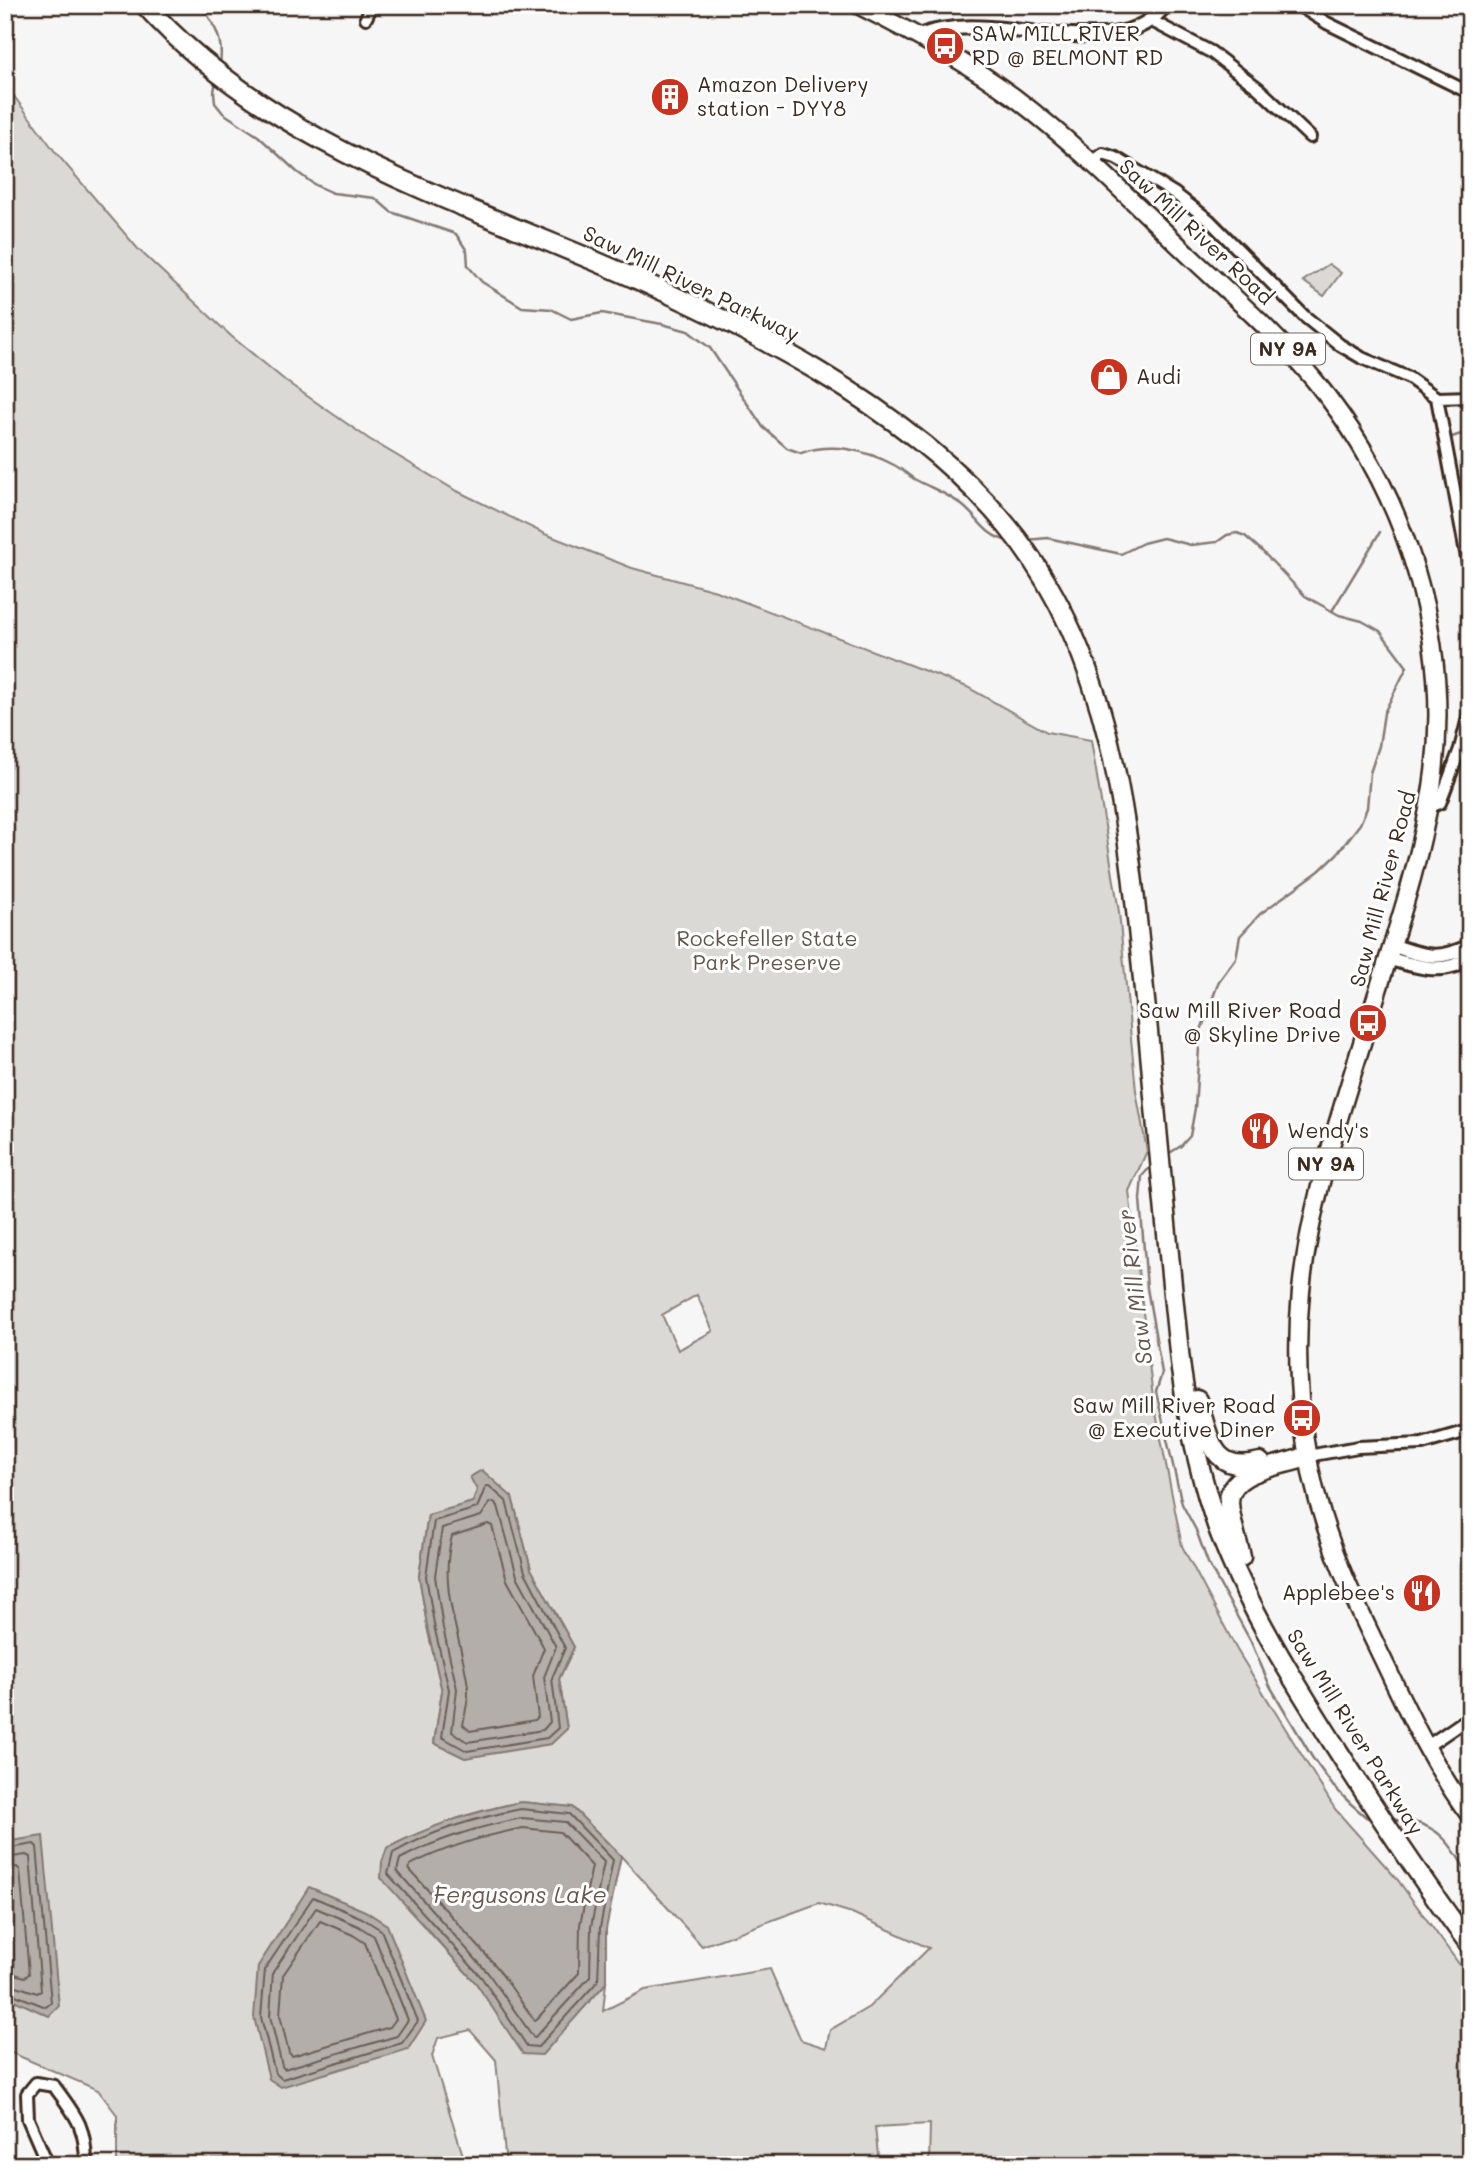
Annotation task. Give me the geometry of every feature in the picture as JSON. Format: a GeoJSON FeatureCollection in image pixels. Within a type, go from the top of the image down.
{"type":"FeatureCollection","features":[{"type":"Feature","properties":{"kind":"highway","name":"Saw Mill River Parkway"},"geometry":{"type":"LineString","coordinates":[[145,5],[205,57],[296,126],[361,160],[675,296],[790,356],[873,408],[926,446],[974,489],[1025,539],[1061,584],[1090,643],[1111,706],[1127,769],[1144,876],[1186,1403],[1200,1467],[1219,1529],[1244,1589],[1273,1647],[1470,1945]]}},
{"type":"Feature","properties":{"kind":"highway","name":"Saw Mill River Parkway"},"geometry":{"type":"LineString","coordinates":[[160,5],[205,57]]}},
{"type":"Feature","properties":{"kind":"highway","name":"Saw Mill River Parkway"},"geometry":{"type":"LineString","coordinates":[[1166,1156],[1197,1400],[1210,1463],[1241,1556],[1284,1643],[1389,1820],[1470,1926]]}},
{"type":"Feature","properties":{"kind":"highway"},"geometry":{"type":"LineString","coordinates":[[1197,1400],[1217,1452],[1228,1463],[1242,1466],[1286,1455],[1308,1456]]}},
{"type":"Feature","properties":{"kind":"highway"},"geometry":{"type":"LineString","coordinates":[[1241,1556],[1229,1504],[1234,1484],[1245,1475],[1308,1456]]}},
{"type":"Feature","properties":{"kind":"main road","name":"Saw Mill River Road"},"geometry":{"type":"LineString","coordinates":[[858,5],[919,36],[1000,87],[1041,119],[1285,346],[1341,416],[1380,479],[1413,561],[1431,639],[1438,716],[1435,768],[1429,807],[1324,1173],[1307,1244],[1299,1310],[1298,1360],[1308,1456],[1321,1512],[1338,1560],[1357,1606],[1426,1747],[1470,1816]]}},
{"type":"Feature","properties":{"kind":"street"},"geometry":{"type":"LineString","coordinates":[[366,18],[372,5]]}},
{"type":"Feature","properties":{"kind":"street"},"geometry":{"type":"LineString","coordinates":[[919,36],[960,27],[1106,36],[1127,31],[1150,20],[1165,5]]}},
{"type":"Feature","properties":{"kind":"street"},"geometry":{"type":"LineString","coordinates":[[1298,5],[1327,23],[1470,93]]}},
{"type":"Feature","properties":{"kind":"street"},"geometry":{"type":"LineString","coordinates":[[1150,20],[1211,52],[1258,88],[1310,137]]}},
{"type":"Feature","properties":{"kind":"street"},"geometry":{"type":"LineString","coordinates":[[1091,163],[1103,153],[1174,193],[1209,220],[1304,316],[1340,345],[1362,358],[1409,378],[1437,398],[1470,397]]}},
{"type":"Feature","properties":{"kind":"street"},"geometry":{"type":"LineString","coordinates":[[1437,398],[1470,574]]}},
{"type":"Feature","properties":{"kind":"street"},"geometry":{"type":"LineString","coordinates":[[1429,807],[1440,803],[1448,786],[1470,710]]}},
{"type":"Feature","properties":{"kind":"street"},"geometry":{"type":"LineString","coordinates":[[1389,952],[1439,957],[1470,946]]}},
{"type":"Feature","properties":{"kind":"street"},"geometry":{"type":"LineString","coordinates":[[1389,952],[1433,969],[1454,966],[1470,957]]}},
{"type":"Feature","properties":{"kind":"street"},"geometry":{"type":"LineString","coordinates":[[1308,1456],[1358,1447],[1423,1444],[1464,1432]]}},
{"type":"Feature","properties":{"kind":"street"},"geometry":{"type":"LineString","coordinates":[[1426,1747],[1470,1717]]}},
{"type":"Feature","properties":{"kind":"street"},"geometry":{"type":"LineString","coordinates":[[48,2165],[28,2119],[27,2094],[36,2083],[54,2086],[73,2111],[86,2138],[86,2165]]}},
{"type":"Feature","properties":{"kind":"green space","name":"Rockefeller State Park Preserve"},"geometry":{"type":"Polygon","coordinates":[[[5,84],[56,153],[138,249],[231,336],[287,382],[369,439],[455,490],[545,534],[632,568],[716,591],[967,687],[1047,732],[1091,740],[1119,912],[1136,1091],[1147,1151],[1129,1191],[1153,1398],[1182,1546],[1237,1650],[1335,1809],[1397,1879],[1470,1979],[1470,2165],[929,2165],[930,2124],[875,2127],[879,2165],[663,2165],[655,2157],[627,2165],[506,2165],[496,2060],[470,2030],[438,2038],[432,2056],[466,2165],[117,2165],[117,2115],[98,2090],[5,2050],[5,84]],[[697,1295],[662,1315],[678,1350],[713,1331],[697,1295]],[[477,1490],[473,1502],[428,1515],[419,1576],[442,1691],[434,1743],[465,1758],[567,1729],[559,1679],[574,1647],[531,1569],[512,1497],[477,1490]],[[521,1802],[436,1826],[387,1848],[407,1908],[476,1983],[524,2054],[542,2054],[606,1983],[603,2011],[645,1990],[770,1969],[801,2040],[826,2048],[830,2030],[869,2007],[929,1948],[852,1913],[819,1903],[702,1946],[621,1856],[572,1807],[521,1802]]]}},
{"type":"Feature","properties":{"kind":"green space"},"geometry":{"type":"Polygon","coordinates":[[[1329,264],[1341,273],[1324,296],[1303,281],[1329,264]]]}},
{"type":"Feature","properties":{"kind":"water"},"geometry":{"type":"Polygon","coordinates":[[[482,1470],[512,1497],[531,1569],[574,1647],[559,1679],[567,1729],[551,1744],[465,1758],[434,1743],[442,1691],[419,1576],[428,1515],[473,1502],[477,1490],[470,1477],[482,1470]]]}},
{"type":"Feature","properties":{"kind":"water","name":"Fergusons Lake"},"geometry":{"type":"Polygon","coordinates":[[[521,1802],[572,1807],[621,1856],[606,1929],[606,1983],[542,2055],[523,2054],[476,1983],[381,1878],[382,1862],[387,1848],[452,1820],[521,1802]]]}},
{"type":"Feature","properties":{"kind":"water"},"geometry":{"type":"Polygon","coordinates":[[[43,1836],[59,2006],[49,2016],[5,1996],[5,1842],[43,1836]]]}},
{"type":"Feature","properties":{"kind":"water","name":"Fergusons Lake"},"geometry":{"type":"Polygon","coordinates":[[[309,1887],[365,1911],[387,1925],[426,2021],[408,2049],[281,2087],[269,2079],[254,2017],[258,1966],[309,1887]]]}},
{"type":"Feature","properties":{"kind":"waterway","name":"Saw Mill River"},"geometry":{"type":"LineString","coordinates":[[201,5],[217,32],[221,47],[220,63]]}},
{"type":"Feature","properties":{"kind":"waterway","name":"Saw Mill River"},"geometry":{"type":"LineString","coordinates":[[216,80],[215,103],[223,113],[258,136],[297,172],[315,185],[333,193],[375,198],[391,212],[456,234],[467,251],[468,266],[482,282],[522,307],[551,309],[571,319],[602,313],[688,331],[710,348],[763,427],[787,448],[801,453],[825,448],[849,449],[883,460],[952,498],[988,531],[1008,541]]}},
{"type":"Feature","properties":{"kind":"waterway"},"geometry":{"type":"LineString","coordinates":[[1449,438],[1470,431]]}},
{"type":"Feature","properties":{"kind":"waterway"},"geometry":{"type":"LineString","coordinates":[[1332,611],[1380,532]]}},
{"type":"Feature","properties":{"kind":"waterway","name":"Saw Mill River"},"geometry":{"type":"LineString","coordinates":[[1026,540],[1048,538],[1121,554],[1143,543],[1163,538],[1191,545],[1217,542],[1227,535],[1237,533],[1245,536],[1261,550],[1305,596],[1339,615],[1362,621],[1380,631],[1407,667],[1384,713],[1379,746],[1370,773],[1367,808],[1360,824],[1337,854],[1319,871],[1260,914],[1240,936],[1236,958],[1219,981],[1200,1033],[1195,1108],[1190,1136],[1168,1154]]}},
{"type":"Feature","properties":{"kind":"waterway","name":"Saw Mill River"},"geometry":{"type":"LineString","coordinates":[[1153,1164],[1142,1176],[1140,1199],[1147,1288],[1162,1373],[1156,1392],[1182,1504],[1196,1530],[1208,1563],[1251,1642],[1270,1686],[1312,1757],[1333,1786],[1366,1817],[1374,1820]]}},
{"type":"Feature","properties":{"kind":"waterway","name":"Saw Mill River"},"geometry":{"type":"LineString","coordinates":[[1391,1820],[1407,1821],[1431,1828],[1456,1854],[1470,1878]]}},
{"type":"Feature","properties":{"kind":"place","name":"SAW MILL RIVER RD @ BELMONT RD"},"geometry":{"type":"Point","coordinates":[945,46]}},
{"type":"Feature","properties":{"kind":"place","name":"Amazon Delivery station - DYY8"},"geometry":{"type":"Point","coordinates":[670,97]}},
{"type":"Feature","properties":{"kind":"place","name":"Audi"},"geometry":{"type":"Point","coordinates":[1109,377]}},
{"type":"Feature","properties":{"kind":"place","name":"Saw Mill River Road @ Skyline Drive"},"geometry":{"type":"Point","coordinates":[1368,1023]}},
{"type":"Feature","properties":{"kind":"place","name":"Wendy's"},"geometry":{"type":"Point","coordinates":[1260,1131]}},
{"type":"Feature","properties":{"kind":"place","name":"Saw Mill River Road @ Executive Diner"},"geometry":{"type":"Point","coordinates":[1302,1418]}},
{"type":"Feature","properties":{"kind":"place","name":"Applebee's"},"geometry":{"type":"Point","coordinates":[1422,1593]}}]}
